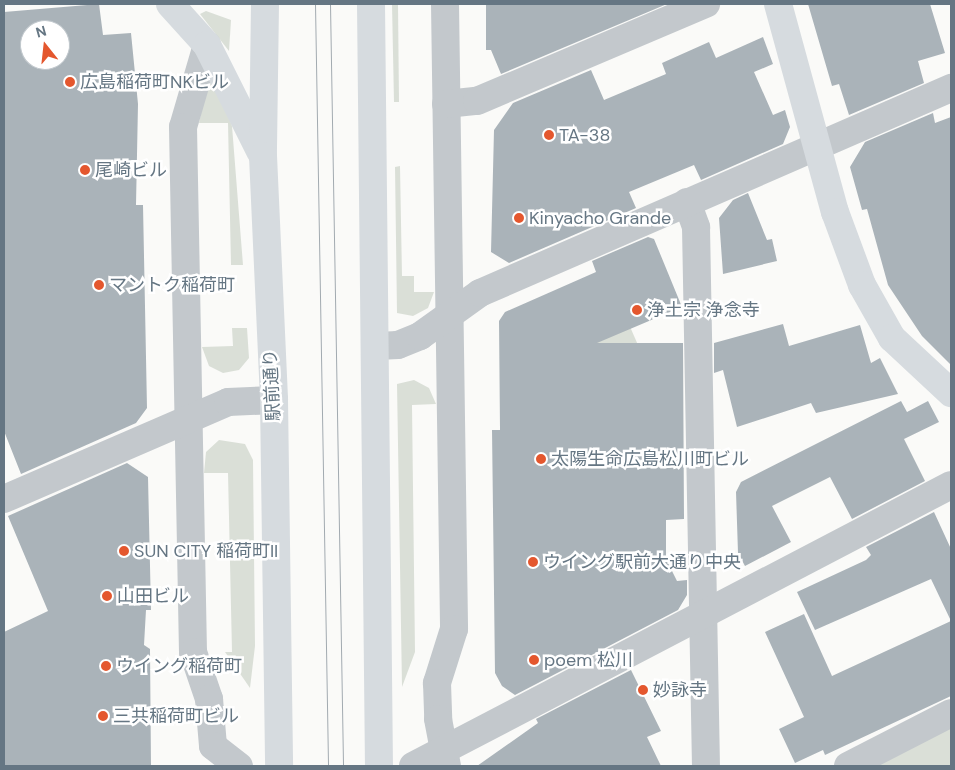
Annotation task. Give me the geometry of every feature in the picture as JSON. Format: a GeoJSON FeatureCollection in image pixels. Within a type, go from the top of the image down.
{"type":"FeatureCollection","features":[{"type":"Feature","properties":{"kind":"street"},"geometry":{"type":"LineString","coordinates":[[170,4],[207,45],[263,156]]}},
{"type":"Feature","properties":{"kind":"street","name":"駅前通り"},"geometry":{"type":"LineString","coordinates":[[265,4],[263,156],[274,400],[279,766]]}},
{"type":"Feature","properties":{"kind":"street"},"geometry":{"type":"LineString","coordinates":[[371,4],[377,346],[379,766]]}},
{"type":"Feature","properties":{"kind":"street"},"geometry":{"type":"LineString","coordinates":[[444,4],[454,629],[437,683],[445,757]]}},
{"type":"Feature","properties":{"kind":"street"},"geometry":{"type":"LineString","coordinates":[[446,104],[477,101],[706,4]]}},
{"type":"Feature","properties":{"kind":"street"},"geometry":{"type":"LineString","coordinates":[[778,4],[818,144],[835,212],[862,285],[892,338],[951,393]]}},
{"type":"Feature","properties":{"kind":"street"},"geometry":{"type":"LineString","coordinates":[[207,45],[183,127],[193,652],[209,698],[213,746],[239,766]]}},
{"type":"Feature","properties":{"kind":"street"},"geometry":{"type":"LineString","coordinates":[[377,346],[398,345],[420,336],[450,312],[480,293],[818,144],[951,88]]}},
{"type":"Feature","properties":{"kind":"street"},"geometry":{"type":"LineString","coordinates":[[687,202],[696,226],[706,766]]}},
{"type":"Feature","properties":{"kind":"street"},"geometry":{"type":"LineString","coordinates":[[4,496],[189,420],[228,402],[274,400]]}},
{"type":"Feature","properties":{"kind":"street"},"geometry":{"type":"LineString","coordinates":[[413,766],[445,757],[951,485]]}},
{"type":"Feature","properties":{"kind":"street"},"geometry":{"type":"LineString","coordinates":[[848,766],[951,713]]}},
{"type":"Feature","properties":{"kind":"shaded area"},"geometry":{"type":"Polygon","coordinates":[[[392,4],[398,4],[399,102],[394,102],[392,4]]]}},
{"type":"Feature","properties":{"kind":"shaded area"},"geometry":{"type":"Polygon","coordinates":[[[206,11],[231,20],[229,51],[200,14],[206,11]]]}},
{"type":"Feature","properties":{"kind":"shaded area"},"geometry":{"type":"Polygon","coordinates":[[[208,79],[214,79],[232,126],[243,265],[231,265],[228,123],[199,123],[208,79]]]}},
{"type":"Feature","properties":{"kind":"shaded area"},"geometry":{"type":"Polygon","coordinates":[[[400,166],[402,276],[414,276],[414,292],[434,292],[428,308],[413,316],[397,313],[395,167],[400,166]]]}},
{"type":"Feature","properties":{"kind":"shaded area"},"geometry":{"type":"Polygon","coordinates":[[[624,313],[638,345],[585,346],[624,313]]]}},
{"type":"Feature","properties":{"kind":"shaded area"},"geometry":{"type":"Polygon","coordinates":[[[232,328],[247,328],[249,358],[239,370],[223,373],[209,366],[202,347],[233,346],[232,328]]]}},
{"type":"Feature","properties":{"kind":"shaded area"},"geometry":{"type":"Polygon","coordinates":[[[414,380],[429,388],[436,404],[412,405],[415,652],[402,687],[397,384],[414,380]]]}},
{"type":"Feature","properties":{"kind":"shaded area"},"geometry":{"type":"Polygon","coordinates":[[[219,440],[245,444],[253,460],[255,646],[250,688],[225,652],[232,652],[228,473],[204,473],[206,452],[219,440]]]}},
{"type":"Feature","properties":{"kind":"shaded area"},"geometry":{"type":"Polygon","coordinates":[[[951,727],[951,766],[876,766],[951,727]]]}},
{"type":"Feature","properties":{"kind":"building"},"geometry":{"type":"Polygon","coordinates":[[[99,4],[103,35],[131,33],[138,104],[136,205],[143,205],[147,408],[136,423],[21,474],[4,431],[4,12],[99,4]]]}},
{"type":"Feature","properties":{"kind":"building"},"geometry":{"type":"Polygon","coordinates":[[[486,4],[667,4],[501,74],[491,50],[486,50],[486,4]]]}},
{"type":"Feature","properties":{"kind":"building"},"geometry":{"type":"Polygon","coordinates":[[[808,4],[930,4],[945,53],[918,61],[924,83],[849,115],[839,84],[832,86],[808,4]]]}},
{"type":"Feature","properties":{"kind":"building"},"geometry":{"type":"Polygon","coordinates":[[[763,37],[773,64],[754,72],[773,115],[785,110],[790,127],[783,144],[701,180],[694,165],[629,192],[636,208],[509,263],[491,252],[494,130],[513,103],[591,70],[604,100],[666,74],[662,63],[709,42],[716,58],[763,37]]]}},
{"type":"Feature","properties":{"kind":"building"},"geometry":{"type":"Polygon","coordinates":[[[933,113],[935,123],[951,117],[951,365],[922,336],[888,285],[867,209],[862,210],[850,167],[865,142],[933,113]]]}},
{"type":"Feature","properties":{"kind":"building"},"geometry":{"type":"Polygon","coordinates":[[[748,193],[767,240],[772,239],[777,261],[723,274],[719,218],[733,200],[748,193]]]}},
{"type":"Feature","properties":{"kind":"building"},"geometry":{"type":"Polygon","coordinates":[[[648,237],[654,239],[682,307],[597,343],[683,343],[684,519],[666,520],[666,559],[677,581],[687,580],[687,595],[678,610],[515,695],[502,686],[495,673],[492,430],[500,430],[499,321],[505,312],[596,272],[592,261],[648,237]]]}},
{"type":"Feature","properties":{"kind":"building"},"geometry":{"type":"Polygon","coordinates":[[[783,324],[789,346],[860,325],[871,363],[880,358],[898,394],[816,413],[811,403],[737,427],[723,370],[714,373],[714,343],[783,324]]]}},
{"type":"Feature","properties":{"kind":"building"},"geometry":{"type":"Polygon","coordinates":[[[901,401],[907,412],[928,401],[939,422],[904,439],[925,481],[852,519],[830,477],[772,506],[791,542],[745,566],[738,553],[736,492],[741,482],[901,401]]]}},
{"type":"Feature","properties":{"kind":"building"},"geometry":{"type":"Polygon","coordinates":[[[127,463],[148,477],[151,610],[146,610],[144,645],[150,649],[151,766],[4,766],[4,632],[48,611],[8,516],[127,463]]]}},
{"type":"Feature","properties":{"kind":"building"},"geometry":{"type":"Polygon","coordinates":[[[934,512],[951,549],[951,621],[931,579],[815,630],[797,592],[866,560],[871,555],[866,547],[934,512]]]}},
{"type":"Feature","properties":{"kind":"building"},"geometry":{"type":"Polygon","coordinates":[[[804,614],[832,676],[951,621],[951,696],[825,755],[823,750],[795,763],[779,729],[804,717],[765,632],[804,614]]]}},
{"type":"Feature","properties":{"kind":"building","name":"妙詠寺"},"geometry":{"type":"Polygon","coordinates":[[[631,670],[661,731],[647,737],[661,766],[477,766],[538,723],[536,719],[631,670]]]}},
{"type":"Feature","properties":{"kind":"tram line"},"geometry":{"type":"LineString","coordinates":[[315,4],[328,766]]}},
{"type":"Feature","properties":{"kind":"tram line"},"geometry":{"type":"LineString","coordinates":[[330,4],[343,766]]}},
{"type":"Feature","properties":{"kind":"place","name":"広島稲荷町NKビル"},"geometry":{"type":"Point","coordinates":[70,82]}},
{"type":"Feature","properties":{"kind":"place","name":"TA-38"},"geometry":{"type":"Point","coordinates":[549,135]}},
{"type":"Feature","properties":{"kind":"place","name":"尾崎ビル"},"geometry":{"type":"Point","coordinates":[85,170]}},
{"type":"Feature","properties":{"kind":"place","name":"Kinyacho Grande"},"geometry":{"type":"Point","coordinates":[519,218]}},
{"type":"Feature","properties":{"kind":"place","name":"マントク稲荷町"},"geometry":{"type":"Point","coordinates":[99,285]}},
{"type":"Feature","properties":{"kind":"place","name":"浄土宗 浄念寺"},"geometry":{"type":"Point","coordinates":[637,310]}},
{"type":"Feature","properties":{"kind":"place","name":"太陽生命広島松川町ビル"},"geometry":{"type":"Point","coordinates":[541,459]}},
{"type":"Feature","properties":{"kind":"place","name":"SUN CITY 稲荷町II"},"geometry":{"type":"Point","coordinates":[124,551]}},
{"type":"Feature","properties":{"kind":"place","name":"ウイング駅前大通り中央"},"geometry":{"type":"Point","coordinates":[533,562]}},
{"type":"Feature","properties":{"kind":"place","name":"山田ビル"},"geometry":{"type":"Point","coordinates":[107,596]}},
{"type":"Feature","properties":{"kind":"place","name":"poem 松川"},"geometry":{"type":"Point","coordinates":[534,660]}},
{"type":"Feature","properties":{"kind":"place","name":"ウイング稲荷町"},"geometry":{"type":"Point","coordinates":[106,666]}},
{"type":"Feature","properties":{"kind":"place","name":"妙詠寺"},"geometry":{"type":"Point","coordinates":[643,690]}},
{"type":"Feature","properties":{"kind":"place","name":"三共稲荷町ビル"},"geometry":{"type":"Point","coordinates":[103,716]}}]}
